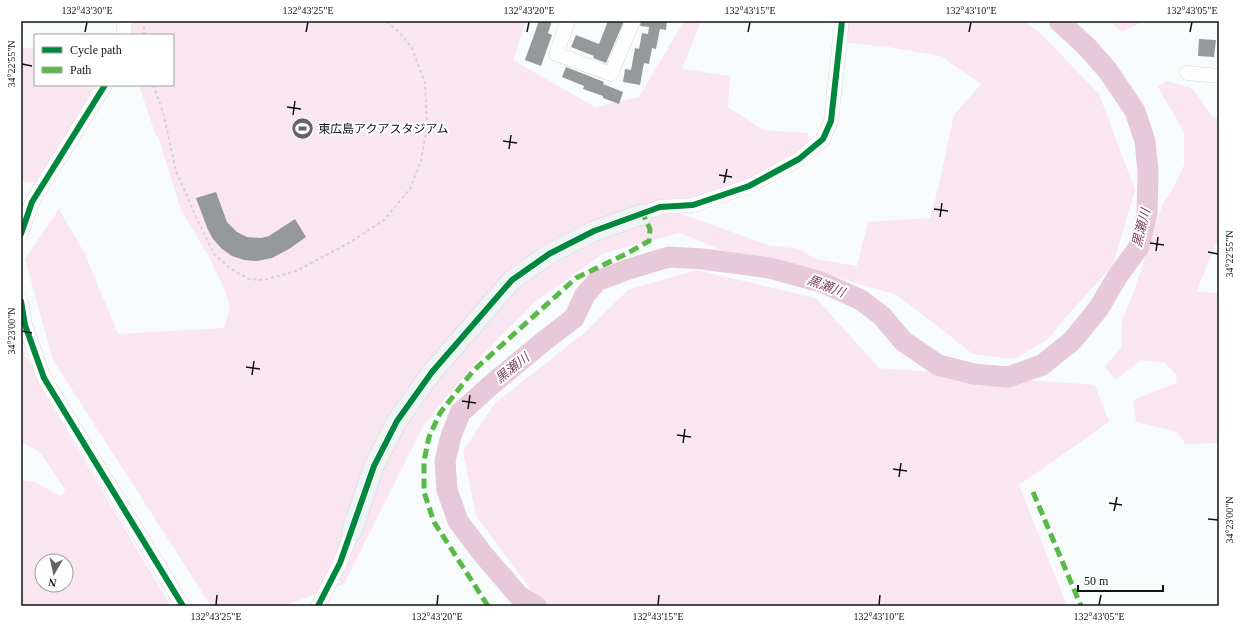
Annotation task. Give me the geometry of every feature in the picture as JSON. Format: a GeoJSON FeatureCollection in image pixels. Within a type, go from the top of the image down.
{"type":"FeatureCollection","features":[{"type":"Feature","properties":{"kind":"street"},"geometry":{"type":"LineString","coordinates":[[123,34],[125,21]]}},
{"type":"Feature","properties":{"kind":"street"},"geometry":{"type":"LineString","coordinates":[[568,21],[556,54],[611,74],[633,21]]}},
{"type":"Feature","properties":{"kind":"street"},"geometry":{"type":"LineString","coordinates":[[318,606],[340,563],[374,466],[397,420],[432,372],[512,280],[555,250],[594,231],[660,207],[693,205],[749,186],[799,158],[823,139],[831,121],[842,21]]}},
{"type":"Feature","properties":{"kind":"street"},"geometry":{"type":"LineString","coordinates":[[1188,73],[1219,76]]}},
{"type":"Feature","properties":{"kind":"street"},"geometry":{"type":"LineString","coordinates":[[21,234],[32,202],[104,86]]}},
{"type":"Feature","properties":{"kind":"street"},"geometry":{"type":"LineString","coordinates":[[21,301],[25,325],[44,378],[183,606]]}},
{"type":"Feature","properties":{"kind":"path"},"geometry":{"type":"LineString","coordinates":[[144,21],[144,34]]}},
{"type":"Feature","properties":{"kind":"path"},"geometry":{"type":"LineString","coordinates":[[153,86],[163,112],[176,171],[214,254],[231,269],[249,279],[264,280],[296,271],[348,243],[384,220],[410,188],[422,161],[427,127],[425,82],[412,48],[399,32],[386,21]]}},
{"type":"Feature","properties":{"kind":"shaded area"},"geometry":{"type":"Polygon","coordinates":[[[133,21],[526,21],[513,60],[595,107],[639,97],[684,21],[701,21],[682,69],[730,76],[728,107],[763,130],[808,133],[810,159],[726,200],[679,213],[768,245],[798,249],[816,259],[857,266],[868,222],[930,218],[939,185],[954,115],[981,84],[941,56],[888,47],[841,42],[846,21],[1023,21],[1038,31],[1099,94],[1135,190],[1113,265],[1047,340],[1014,359],[973,354],[897,295],[819,272],[721,250],[680,233],[604,253],[536,301],[487,350],[425,423],[344,584],[283,606],[211,606],[53,360],[25,259],[59,209],[85,254],[118,334],[224,328],[230,306],[224,288],[209,257],[181,210],[158,136],[156,136],[139,86],[174,86],[174,34],[131,34],[133,21]]]}},
{"type":"Feature","properties":{"kind":"shaded area"},"geometry":{"type":"Polygon","coordinates":[[[1110,21],[1141,21],[1135,26],[1122,32],[1110,21]]]}},
{"type":"Feature","properties":{"kind":"shaded area"},"geometry":{"type":"Polygon","coordinates":[[[21,47],[34,49],[34,86],[94,86],[35,183],[21,181],[21,47]]]}},
{"type":"Feature","properties":{"kind":"shaded area"},"geometry":{"type":"Polygon","coordinates":[[[1167,81],[1192,88],[1212,116],[1219,119],[1219,237],[1196,292],[1219,293],[1219,443],[1185,444],[1178,432],[1136,422],[1133,400],[1176,383],[1177,375],[1165,363],[1141,360],[1115,380],[1105,366],[1121,348],[1122,320],[1133,294],[1163,203],[1172,191],[1184,165],[1184,132],[1158,87],[1167,81]]]}},
{"type":"Feature","properties":{"kind":"shaded area"},"geometry":{"type":"Polygon","coordinates":[[[696,270],[816,298],[879,368],[1095,385],[1109,422],[1019,485],[1067,606],[543,606],[476,516],[463,451],[495,403],[583,334],[628,290],[696,270]]]}},
{"type":"Feature","properties":{"kind":"shaded area"},"geometry":{"type":"Polygon","coordinates":[[[21,341],[23,349],[41,388],[171,606],[21,606],[21,480],[35,482],[60,496],[66,491],[40,452],[21,442],[21,341]]]}},
{"type":"Feature","properties":{"kind":"building"},"geometry":{"type":"Polygon","coordinates":[[[539,21],[552,21],[548,33],[552,35],[541,66],[525,60],[539,21]]]}},
{"type":"Feature","properties":{"kind":"building"},"geometry":{"type":"Polygon","coordinates":[[[608,21],[624,21],[606,63],[593,58],[594,56],[571,47],[576,35],[599,44],[608,21]]]}},
{"type":"Feature","properties":{"kind":"building"},"geometry":{"type":"Polygon","coordinates":[[[641,21],[667,21],[666,30],[660,29],[656,49],[652,48],[649,64],[644,63],[640,85],[623,82],[625,69],[631,70],[635,48],[639,49],[642,33],[648,34],[649,27],[640,26],[641,21]]]}},
{"type":"Feature","properties":{"kind":"building"},"geometry":{"type":"Polygon","coordinates":[[[1199,39],[1216,40],[1214,57],[1198,56],[1199,39]]]}},
{"type":"Feature","properties":{"kind":"building"},"geometry":{"type":"Polygon","coordinates":[[[566,67],[604,82],[603,84],[623,92],[619,104],[603,98],[603,96],[583,89],[584,86],[562,77],[566,67]]]}},
{"type":"Feature","properties":{"kind":"building"},"geometry":{"type":"Polygon","coordinates":[[[216,192],[227,222],[237,232],[247,237],[261,238],[269,236],[295,219],[306,237],[289,249],[272,258],[257,261],[244,260],[232,256],[222,249],[213,239],[196,198],[216,192]]]}},
{"type":"Feature","properties":{"kind":"waterway","name":"黒瀬川"},"geometry":{"type":"LineString","coordinates":[[536,606],[519,596],[482,553],[458,521],[447,490],[445,461],[451,436],[460,413],[491,385],[574,318],[585,295],[597,281],[629,269],[669,257],[703,259],[770,268],[821,282],[861,300],[882,316],[903,341],[938,365],[974,374],[1008,377],[1042,365],[1072,341],[1099,308],[1117,277],[1139,247],[1147,214],[1148,171],[1145,141],[1135,111],[1108,71],[1088,48],[1059,21]]}},
{"type":"Feature","properties":{"kind":"marked path"},"geometry":{"type":"LineString","coordinates":[[488,606],[434,522],[424,492],[424,461],[429,437],[440,413],[473,371],[576,278],[649,241],[650,229],[643,214]]}},
{"type":"Feature","properties":{"kind":"marked path"},"geometry":{"type":"LineString","coordinates":[[1033,492],[1081,606]]}},
{"type":"Feature","properties":{"kind":"cycle path"},"geometry":{"type":"LineString","coordinates":[[318,606],[340,563],[374,466],[397,421],[432,372],[512,280],[549,254],[594,231],[660,207],[693,205],[749,186],[799,159],[823,139],[831,121],[842,21]]}},
{"type":"Feature","properties":{"kind":"cycle path"},"geometry":{"type":"LineString","coordinates":[[21,234],[32,202],[104,86]]}},
{"type":"Feature","properties":{"kind":"cycle path"},"geometry":{"type":"LineString","coordinates":[[21,301],[25,325],[44,378],[183,606]]}},
{"type":"Feature","properties":{"kind":"place","name":"東広島アクアスタジアム"},"geometry":{"type":"Point","coordinates":[302,129]}}]}
